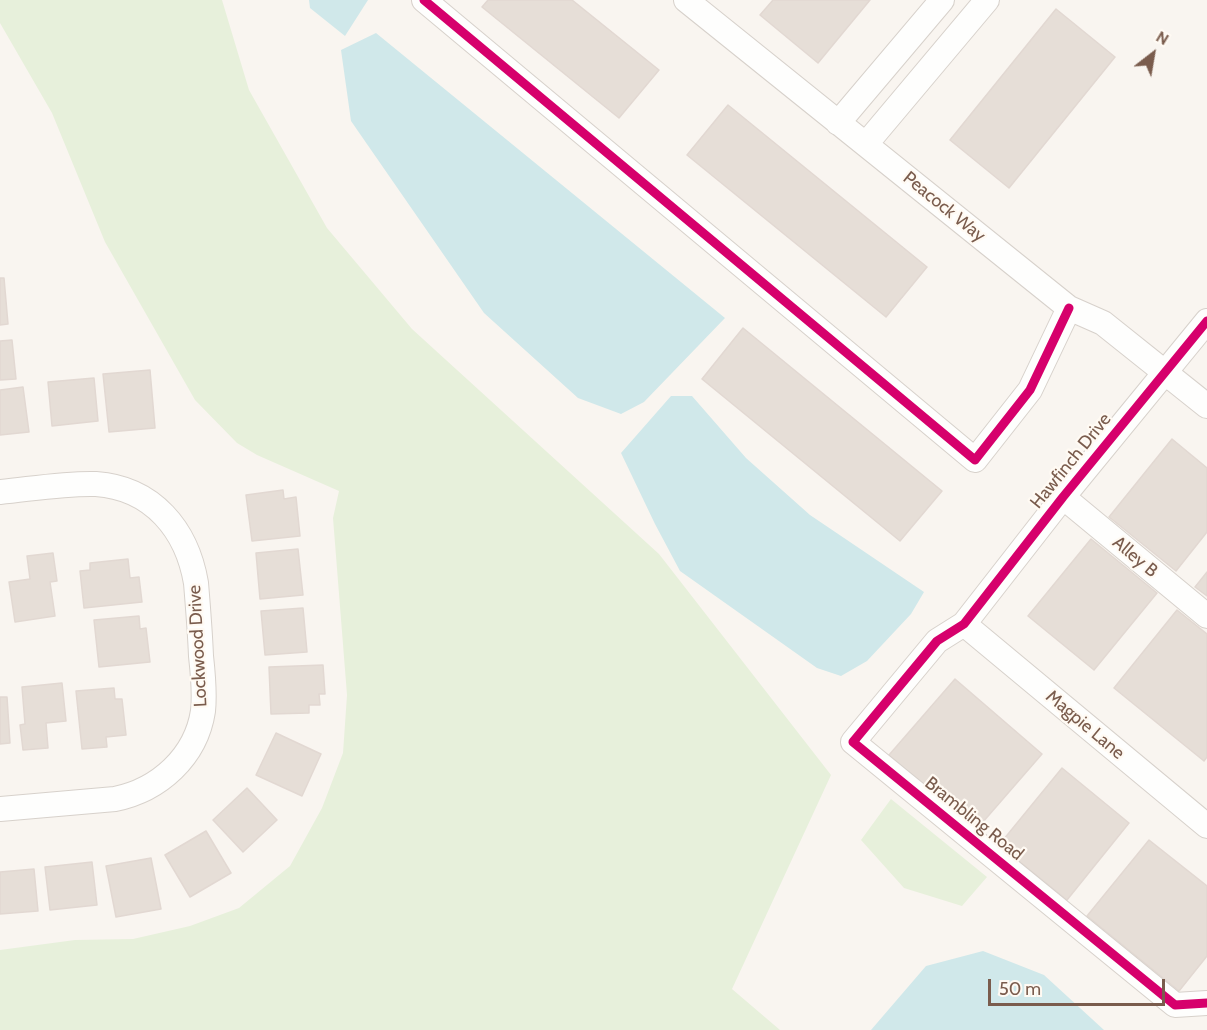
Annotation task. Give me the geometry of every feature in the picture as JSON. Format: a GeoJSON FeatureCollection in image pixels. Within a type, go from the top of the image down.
{"type":"FeatureCollection","features":[{"type":"Feature","properties":{"kind":"street"},"geometry":{"type":"LineString","coordinates":[[424,0],[975,460],[1030,390],[1069,308]]}},
{"type":"Feature","properties":{"kind":"street","name":"Peacock Way"},"geometry":{"type":"LineString","coordinates":[[686,0],[1069,308],[1103,323],[1207,406]]}},
{"type":"Feature","properties":{"kind":"street"},"geometry":{"type":"LineString","coordinates":[[838,123],[942,0]]}},
{"type":"Feature","properties":{"kind":"street"},"geometry":{"type":"LineString","coordinates":[[866,144],[987,0]]}},
{"type":"Feature","properties":{"kind":"street","name":"Hawfinch Drive"},"geometry":{"type":"LineString","coordinates":[[964,624],[1063,497],[1207,321]]}},
{"type":"Feature","properties":{"kind":"street","name":"Lockwood Drive"},"geometry":{"type":"LineString","coordinates":[[0,492],[79,485],[108,486],[143,498],[165,516],[182,538],[193,564],[204,695],[200,723],[189,748],[172,770],[150,787],[115,799],[0,809]]}},
{"type":"Feature","properties":{"kind":"street","name":"Alley B"},"geometry":{"type":"LineString","coordinates":[[1063,497],[1207,616]]}},
{"type":"Feature","properties":{"kind":"street","name":"Magpie Lane"},"geometry":{"type":"LineString","coordinates":[[964,624],[1207,826]]}},
{"type":"Feature","properties":{"kind":"street","name":"Brambling Road"},"geometry":{"type":"LineString","coordinates":[[964,624],[936,641],[853,742],[1174,1005],[1207,1003]]}},
{"type":"Feature","properties":{"kind":"green space"},"geometry":{"type":"Polygon","coordinates":[[[0,0],[222,0],[249,90],[327,228],[412,329],[659,554],[831,775],[732,989],[780,1030],[0,1030],[0,950],[75,940],[133,939],[190,926],[239,908],[290,866],[322,808],[343,753],[347,695],[333,518],[339,491],[257,455],[237,443],[195,400],[105,242],[52,113],[0,23],[0,0]]]}},
{"type":"Feature","properties":{"kind":"green space"},"geometry":{"type":"Polygon","coordinates":[[[891,799],[987,877],[962,906],[904,888],[861,840],[891,799]]]}},
{"type":"Feature","properties":{"kind":"water"},"geometry":{"type":"Polygon","coordinates":[[[309,0],[368,0],[345,36],[310,8],[309,0]]]}},
{"type":"Feature","properties":{"kind":"water"},"geometry":{"type":"Polygon","coordinates":[[[376,33],[725,318],[644,402],[621,414],[578,398],[484,313],[351,121],[341,50],[376,33]]]}},
{"type":"Feature","properties":{"kind":"water"},"geometry":{"type":"Polygon","coordinates":[[[671,396],[692,396],[746,458],[810,515],[924,592],[911,614],[867,661],[841,676],[817,668],[680,571],[621,453],[671,396]]]}},
{"type":"Feature","properties":{"kind":"water"},"geometry":{"type":"Polygon","coordinates":[[[983,951],[1044,975],[1104,1030],[871,1030],[926,966],[983,951]]]}},
{"type":"Feature","properties":{"kind":"building"},"geometry":{"type":"Polygon","coordinates":[[[488,0],[572,0],[659,70],[619,118],[482,7],[488,0]]]}},
{"type":"Feature","properties":{"kind":"building"},"geometry":{"type":"Polygon","coordinates":[[[773,0],[870,0],[818,63],[760,15],[773,0]]]}},
{"type":"Feature","properties":{"kind":"building"},"geometry":{"type":"Polygon","coordinates":[[[1056,9],[1115,57],[1009,188],[950,140],[1056,9]]]}},
{"type":"Feature","properties":{"kind":"building"},"geometry":{"type":"Polygon","coordinates":[[[728,105],[927,267],[886,317],[687,155],[728,105]]]}},
{"type":"Feature","properties":{"kind":"building"},"geometry":{"type":"Polygon","coordinates":[[[0,278],[4,278],[8,324],[0,325],[0,278]]]}},
{"type":"Feature","properties":{"kind":"building"},"geometry":{"type":"Polygon","coordinates":[[[743,328],[942,491],[900,541],[702,379],[743,328]]]}},
{"type":"Feature","properties":{"kind":"building"},"geometry":{"type":"Polygon","coordinates":[[[12,340],[16,379],[0,380],[0,341],[12,340]]]}},
{"type":"Feature","properties":{"kind":"building"},"geometry":{"type":"Polygon","coordinates":[[[150,370],[155,428],[109,432],[103,374],[150,370]]]}},
{"type":"Feature","properties":{"kind":"building"},"geometry":{"type":"Polygon","coordinates":[[[94,378],[98,421],[52,426],[48,382],[94,378]]]}},
{"type":"Feature","properties":{"kind":"building"},"geometry":{"type":"Polygon","coordinates":[[[23,387],[29,432],[0,435],[0,390],[23,387]]]}},
{"type":"Feature","properties":{"kind":"building"},"geometry":{"type":"Polygon","coordinates":[[[1172,439],[1207,468],[1207,532],[1176,571],[1109,517],[1172,439]]]}},
{"type":"Feature","properties":{"kind":"building"},"geometry":{"type":"Polygon","coordinates":[[[283,490],[284,499],[296,497],[300,536],[252,541],[246,495],[283,490]]]}},
{"type":"Feature","properties":{"kind":"building"},"geometry":{"type":"Polygon","coordinates":[[[1091,539],[1157,593],[1094,670],[1028,616],[1091,539]]]}},
{"type":"Feature","properties":{"kind":"building"},"geometry":{"type":"Polygon","coordinates":[[[298,549],[303,595],[260,599],[256,553],[298,549]]]}},
{"type":"Feature","properties":{"kind":"building"},"geometry":{"type":"Polygon","coordinates":[[[53,553],[57,581],[50,582],[55,616],[15,622],[9,582],[30,579],[27,556],[53,553]]]}},
{"type":"Feature","properties":{"kind":"building"},"geometry":{"type":"Polygon","coordinates":[[[128,559],[130,578],[139,577],[142,602],[84,608],[80,571],[90,570],[90,563],[128,559]]]}},
{"type":"Feature","properties":{"kind":"building"},"geometry":{"type":"Polygon","coordinates":[[[1207,572],[1207,596],[1195,587],[1207,572]]]}},
{"type":"Feature","properties":{"kind":"building"},"geometry":{"type":"Polygon","coordinates":[[[303,608],[307,652],[265,655],[261,611],[303,608]]]}},
{"type":"Feature","properties":{"kind":"building"},"geometry":{"type":"Polygon","coordinates":[[[1177,610],[1207,634],[1207,757],[1204,761],[1114,688],[1177,610]]]}},
{"type":"Feature","properties":{"kind":"building"},"geometry":{"type":"Polygon","coordinates":[[[139,616],[140,629],[146,628],[150,662],[99,667],[94,620],[139,616]]]}},
{"type":"Feature","properties":{"kind":"building"},"geometry":{"type":"Polygon","coordinates":[[[323,665],[325,694],[319,694],[320,705],[309,705],[309,713],[271,714],[269,667],[323,665]]]}},
{"type":"Feature","properties":{"kind":"building"},"geometry":{"type":"Polygon","coordinates":[[[955,679],[1042,754],[976,830],[889,755],[955,679]]]}},
{"type":"Feature","properties":{"kind":"building"},"geometry":{"type":"Polygon","coordinates":[[[62,683],[66,721],[46,723],[48,748],[23,750],[20,725],[25,724],[22,687],[62,683]]]}},
{"type":"Feature","properties":{"kind":"building"},"geometry":{"type":"Polygon","coordinates":[[[114,688],[115,699],[122,699],[126,735],[106,737],[107,747],[82,749],[76,691],[114,688]]]}},
{"type":"Feature","properties":{"kind":"building"},"geometry":{"type":"Polygon","coordinates":[[[0,697],[7,697],[10,743],[0,744],[0,697]]]}},
{"type":"Feature","properties":{"kind":"building"},"geometry":{"type":"Polygon","coordinates":[[[276,733],[321,754],[302,796],[256,775],[276,733]]]}},
{"type":"Feature","properties":{"kind":"building"},"geometry":{"type":"Polygon","coordinates":[[[1062,768],[1129,823],[1067,900],[999,845],[1062,768]]]}},
{"type":"Feature","properties":{"kind":"building"},"geometry":{"type":"Polygon","coordinates":[[[247,788],[277,820],[243,852],[213,820],[247,788]]]}},
{"type":"Feature","properties":{"kind":"building"},"geometry":{"type":"Polygon","coordinates":[[[206,831],[231,873],[190,897],[165,855],[206,831]]]}},
{"type":"Feature","properties":{"kind":"building"},"geometry":{"type":"Polygon","coordinates":[[[1149,840],[1207,886],[1207,956],[1179,991],[1087,916],[1149,840]]]}},
{"type":"Feature","properties":{"kind":"building"},"geometry":{"type":"Polygon","coordinates":[[[151,858],[161,909],[116,917],[106,866],[151,858]]]}},
{"type":"Feature","properties":{"kind":"building"},"geometry":{"type":"Polygon","coordinates":[[[92,862],[97,905],[50,910],[45,867],[92,862]]]}},
{"type":"Feature","properties":{"kind":"building"},"geometry":{"type":"Polygon","coordinates":[[[34,869],[38,911],[0,914],[0,872],[34,869]]]}},
{"type":"Feature","properties":{"kind":"cycle path"},"geometry":{"type":"LineString","coordinates":[[424,0],[975,460],[1030,390],[1069,308]]}},
{"type":"Feature","properties":{"kind":"cycle path"},"geometry":{"type":"LineString","coordinates":[[1207,321],[1063,497],[964,624],[937,641],[853,742],[1175,1005],[1207,1003]]}}]}
